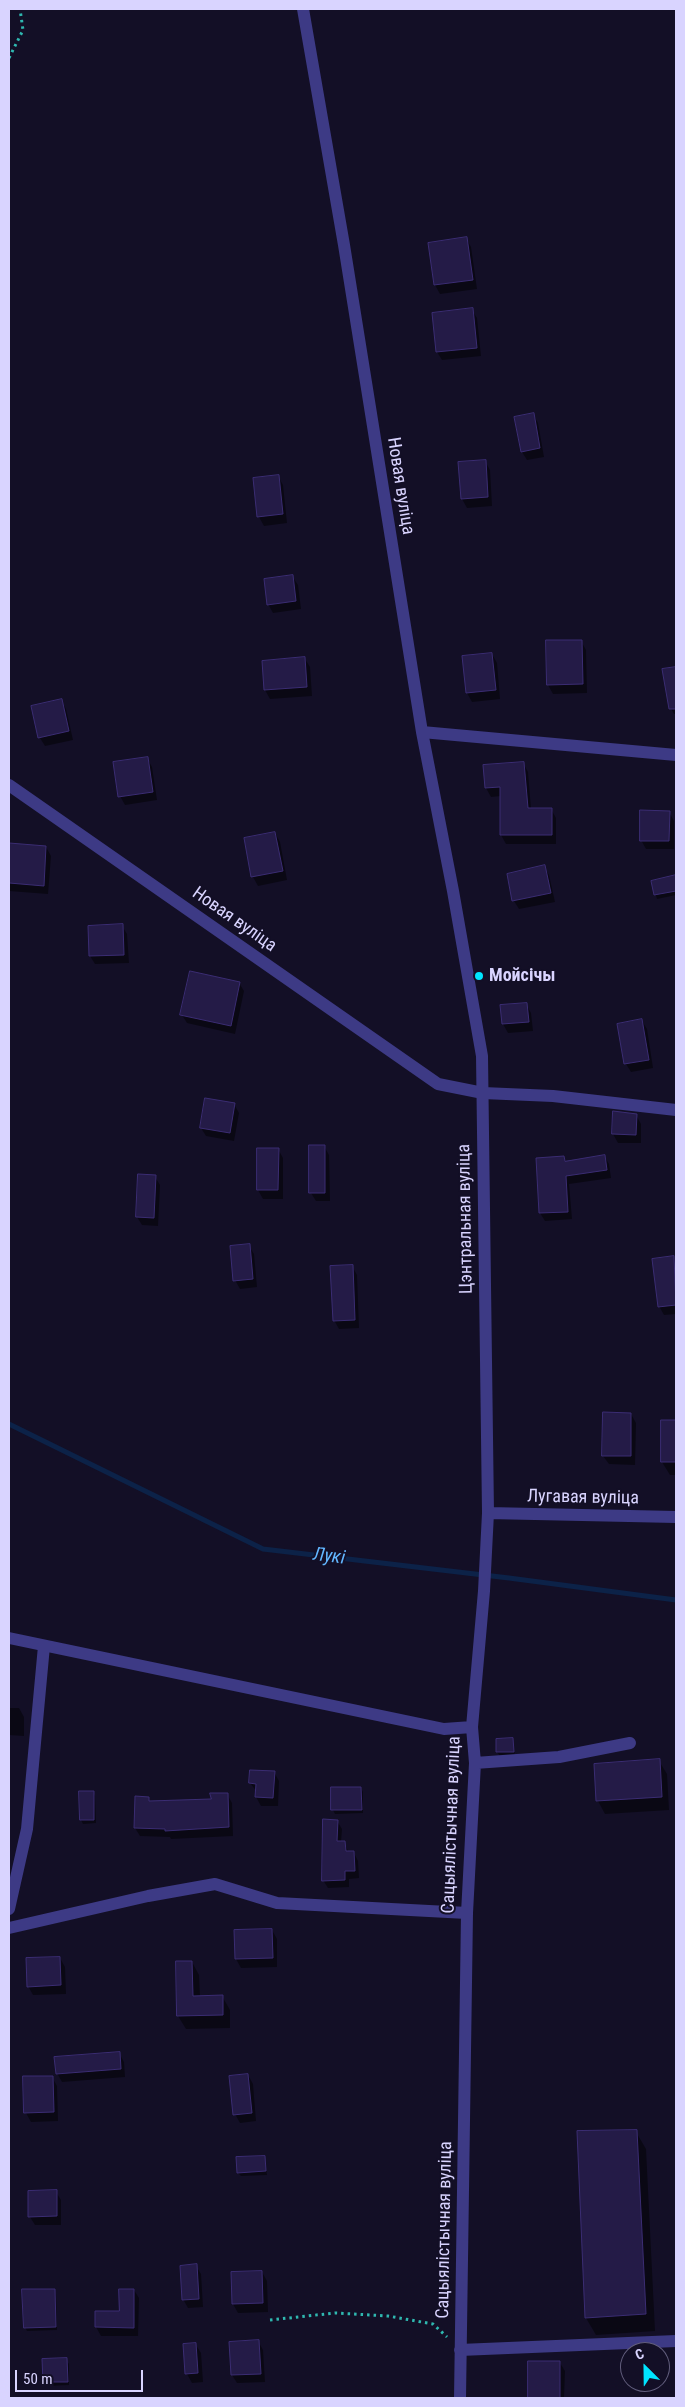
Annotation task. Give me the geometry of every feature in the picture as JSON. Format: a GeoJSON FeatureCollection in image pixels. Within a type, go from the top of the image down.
{"type":"FeatureCollection","features":[{"type":"Feature","properties":{"kind":"street","name":"Новая вуліца"},"geometry":{"type":"LineString","coordinates":[[9,785],[438,1084],[482,1093],[480,1046],[453,890],[422,732],[344,245],[303,9]]}},
{"type":"Feature","properties":{"kind":"street"},"geometry":{"type":"LineString","coordinates":[[422,732],[676,755]]}},
{"type":"Feature","properties":{"kind":"street"},"geometry":{"type":"LineString","coordinates":[[482,1093],[553,1096],[676,1110]]}},
{"type":"Feature","properties":{"kind":"street","name":"Цэнтральная вуліца"},"geometry":{"type":"LineString","coordinates":[[472,1727],[484,1591],[488,1513],[482,1093]]}},
{"type":"Feature","properties":{"kind":"street","name":"Лугавая вуліца"},"geometry":{"type":"LineString","coordinates":[[488,1513],[676,1518]]}},
{"type":"Feature","properties":{"kind":"street","name":"Сацыялістычная вуліца"},"geometry":{"type":"LineString","coordinates":[[9,1638],[444,1729],[472,1727],[475,1763],[467,1913],[460,2398]]}},
{"type":"Feature","properties":{"kind":"street"},"geometry":{"type":"LineString","coordinates":[[9,1909],[27,1829],[44,1646]]}},
{"type":"Feature","properties":{"kind":"street"},"geometry":{"type":"LineString","coordinates":[[475,1763],[559,1757],[630,1743]]}},
{"type":"Feature","properties":{"kind":"street"},"geometry":{"type":"LineString","coordinates":[[9,1928],[148,1896],[215,1884],[277,1904],[467,1913]]}},
{"type":"Feature","properties":{"kind":"street"},"geometry":{"type":"LineString","coordinates":[[460,2350],[573,2343],[676,2341]]}},
{"type":"Feature","properties":{"kind":"path"},"geometry":{"type":"LineString","coordinates":[[9,58],[23,30],[20,9]]}},
{"type":"Feature","properties":{"kind":"path"},"geometry":{"type":"LineString","coordinates":[[270,2320],[336,2313],[388,2316],[433,2324],[460,2350]]}},
{"type":"Feature","properties":{"kind":"building"},"geometry":{"type":"Polygon","coordinates":[[[467,237],[473,280],[434,285],[428,243],[467,237]]]}},
{"type":"Feature","properties":{"kind":"building"},"geometry":{"type":"Polygon","coordinates":[[[473,308],[477,348],[436,352],[432,313],[473,308]]]}},
{"type":"Feature","properties":{"kind":"building"},"geometry":{"type":"Polygon","coordinates":[[[534,413],[540,448],[521,452],[514,417],[534,413]]]}},
{"type":"Feature","properties":{"kind":"building"},"geometry":{"type":"Polygon","coordinates":[[[486,460],[488,497],[461,499],[458,462],[486,460]]]}},
{"type":"Feature","properties":{"kind":"building"},"geometry":{"type":"Polygon","coordinates":[[[279,475],[283,514],[257,517],[253,478],[279,475]]]}},
{"type":"Feature","properties":{"kind":"building"},"geometry":{"type":"Polygon","coordinates":[[[293,575],[296,601],[267,605],[264,579],[293,575]]]}},
{"type":"Feature","properties":{"kind":"building"},"geometry":{"type":"Polygon","coordinates":[[[546,640],[582,640],[583,684],[547,685],[546,640]]]}},
{"type":"Feature","properties":{"kind":"building"},"geometry":{"type":"Polygon","coordinates":[[[492,653],[496,690],[466,693],[462,656],[492,653]]]}},
{"type":"Feature","properties":{"kind":"building"},"geometry":{"type":"Polygon","coordinates":[[[305,657],[307,687],[264,690],[262,661],[305,657]]]}},
{"type":"Feature","properties":{"kind":"building"},"geometry":{"type":"Polygon","coordinates":[[[676,667],[676,709],[669,709],[662,669],[676,667]]]}},
{"type":"Feature","properties":{"kind":"building"},"geometry":{"type":"Polygon","coordinates":[[[62,699],[69,731],[38,738],[31,706],[62,699]]]}},
{"type":"Feature","properties":{"kind":"building"},"geometry":{"type":"Polygon","coordinates":[[[148,757],[153,792],[118,797],[113,762],[148,757]]]}},
{"type":"Feature","properties":{"kind":"building"},"geometry":{"type":"Polygon","coordinates":[[[524,762],[528,808],[552,808],[552,835],[500,835],[500,787],[485,788],[483,765],[524,762]]]}},
{"type":"Feature","properties":{"kind":"building"},"geometry":{"type":"Polygon","coordinates":[[[640,810],[670,811],[669,841],[640,841],[640,810]]]}},
{"type":"Feature","properties":{"kind":"building"},"geometry":{"type":"Polygon","coordinates":[[[275,832],[283,871],[251,877],[244,838],[275,832]]]}},
{"type":"Feature","properties":{"kind":"building"},"geometry":{"type":"Polygon","coordinates":[[[9,843],[46,846],[44,886],[9,883],[9,843]]]}},
{"type":"Feature","properties":{"kind":"building"},"geometry":{"type":"Polygon","coordinates":[[[545,865],[551,893],[512,901],[507,874],[545,865]]]}},
{"type":"Feature","properties":{"kind":"building"},"geometry":{"type":"Polygon","coordinates":[[[676,875],[676,891],[654,895],[651,881],[676,875]]]}},
{"type":"Feature","properties":{"kind":"building"},"geometry":{"type":"Polygon","coordinates":[[[123,924],[124,955],[89,956],[88,926],[123,924]]]}},
{"type":"Feature","properties":{"kind":"building"},"geometry":{"type":"Polygon","coordinates":[[[190,971],[240,982],[231,1026],[180,1015],[190,971]]]}},
{"type":"Feature","properties":{"kind":"building"},"geometry":{"type":"Polygon","coordinates":[[[527,1003],[529,1022],[502,1024],[500,1005],[527,1003]]]}},
{"type":"Feature","properties":{"kind":"building"},"geometry":{"type":"Polygon","coordinates":[[[642,1019],[649,1060],[624,1064],[617,1024],[642,1019]]]}},
{"type":"Feature","properties":{"kind":"building"},"geometry":{"type":"Polygon","coordinates":[[[205,1098],[235,1103],[230,1133],[200,1128],[205,1098]]]}},
{"type":"Feature","properties":{"kind":"building"},"geometry":{"type":"Polygon","coordinates":[[[613,1111],[637,1114],[636,1135],[612,1134],[613,1111]]]}},
{"type":"Feature","properties":{"kind":"building"},"geometry":{"type":"Polygon","coordinates":[[[309,1145],[325,1145],[325,1193],[309,1193],[309,1145]]]}},
{"type":"Feature","properties":{"kind":"building"},"geometry":{"type":"Polygon","coordinates":[[[257,1148],[279,1148],[278,1190],[257,1190],[257,1148]]]}},
{"type":"Feature","properties":{"kind":"building"},"geometry":{"type":"Polygon","coordinates":[[[605,1155],[607,1170],[566,1176],[568,1212],[539,1213],[536,1158],[564,1156],[565,1161],[605,1155]]]}},
{"type":"Feature","properties":{"kind":"building"},"geometry":{"type":"Polygon","coordinates":[[[138,1174],[156,1175],[154,1218],[136,1217],[138,1174]]]}},
{"type":"Feature","properties":{"kind":"building"},"geometry":{"type":"Polygon","coordinates":[[[250,1244],[253,1279],[233,1281],[230,1246],[250,1244]]]}},
{"type":"Feature","properties":{"kind":"building"},"geometry":{"type":"Polygon","coordinates":[[[674,1256],[676,1305],[658,1307],[652,1259],[674,1256]]]}},
{"type":"Feature","properties":{"kind":"building"},"geometry":{"type":"Polygon","coordinates":[[[353,1265],[355,1320],[333,1321],[330,1266],[353,1265]]]}},
{"type":"Feature","properties":{"kind":"building"},"geometry":{"type":"Polygon","coordinates":[[[603,1412],[631,1413],[631,1456],[602,1456],[603,1412]]]}},
{"type":"Feature","properties":{"kind":"building"},"geometry":{"type":"Polygon","coordinates":[[[661,1420],[676,1420],[676,1462],[661,1462],[661,1420]]]}},
{"type":"Feature","properties":{"kind":"building"},"geometry":{"type":"Polygon","coordinates":[[[513,1738],[514,1752],[496,1752],[496,1739],[513,1738]]]}},
{"type":"Feature","properties":{"kind":"building"},"geometry":{"type":"Polygon","coordinates":[[[660,1759],[662,1797],[596,1801],[594,1764],[660,1759]]]}},
{"type":"Feature","properties":{"kind":"building"},"geometry":{"type":"Polygon","coordinates":[[[250,1770],[275,1771],[273,1798],[255,1797],[256,1784],[249,1783],[250,1770]]]}},
{"type":"Feature","properties":{"kind":"building"},"geometry":{"type":"Polygon","coordinates":[[[331,1787],[361,1787],[362,1810],[331,1810],[331,1787]]]}},
{"type":"Feature","properties":{"kind":"building"},"geometry":{"type":"Polygon","coordinates":[[[79,1791],[94,1791],[94,1820],[80,1820],[79,1791]]]}},
{"type":"Feature","properties":{"kind":"building"},"geometry":{"type":"Polygon","coordinates":[[[210,1793],[228,1793],[229,1827],[165,1831],[165,1829],[134,1828],[135,1796],[149,1797],[149,1801],[211,1799],[210,1793]]]}},
{"type":"Feature","properties":{"kind":"building"},"geometry":{"type":"Polygon","coordinates":[[[323,1819],[338,1820],[337,1841],[345,1841],[346,1851],[354,1851],[355,1871],[345,1871],[345,1880],[322,1881],[323,1819]]]}},
{"type":"Feature","properties":{"kind":"building"},"geometry":{"type":"Polygon","coordinates":[[[272,1929],[273,1958],[235,1959],[234,1930],[272,1929]]]}},
{"type":"Feature","properties":{"kind":"building"},"geometry":{"type":"Polygon","coordinates":[[[60,1957],[61,1985],[27,1987],[26,1958],[60,1957]]]}},
{"type":"Feature","properties":{"kind":"building"},"geometry":{"type":"Polygon","coordinates":[[[176,1961],[192,1961],[193,1996],[223,1995],[223,2015],[177,2016],[176,1961]]]}},
{"type":"Feature","properties":{"kind":"building"},"geometry":{"type":"Polygon","coordinates":[[[120,2052],[121,2069],[56,2074],[54,2057],[120,2052]]]}},
{"type":"Feature","properties":{"kind":"building"},"geometry":{"type":"Polygon","coordinates":[[[248,2074],[252,2113],[233,2115],[229,2076],[248,2074]]]}},
{"type":"Feature","properties":{"kind":"building"},"geometry":{"type":"Polygon","coordinates":[[[23,2076],[53,2076],[54,2112],[24,2113],[23,2076]]]}},
{"type":"Feature","properties":{"kind":"building"},"geometry":{"type":"Polygon","coordinates":[[[637,2130],[646,2314],[585,2318],[577,2131],[637,2130]]]}},
{"type":"Feature","properties":{"kind":"building"},"geometry":{"type":"Polygon","coordinates":[[[265,2156],[266,2171],[237,2173],[236,2157],[265,2156]]]}},
{"type":"Feature","properties":{"kind":"building"},"geometry":{"type":"Polygon","coordinates":[[[57,2190],[57,2216],[28,2217],[28,2191],[57,2190]]]}},
{"type":"Feature","properties":{"kind":"building"},"geometry":{"type":"Polygon","coordinates":[[[197,2264],[199,2299],[182,2300],[180,2266],[197,2264]]]}},
{"type":"Feature","properties":{"kind":"building"},"geometry":{"type":"Polygon","coordinates":[[[262,2271],[263,2303],[232,2304],[231,2272],[262,2271]]]}},
{"type":"Feature","properties":{"kind":"building"},"geometry":{"type":"Polygon","coordinates":[[[22,2289],[55,2289],[56,2327],[24,2328],[22,2289]]]}},
{"type":"Feature","properties":{"kind":"building"},"geometry":{"type":"Polygon","coordinates":[[[119,2289],[134,2289],[134,2328],[95,2327],[95,2311],[119,2311],[119,2289]]]}},
{"type":"Feature","properties":{"kind":"building"},"geometry":{"type":"Polygon","coordinates":[[[259,2340],[261,2374],[231,2375],[229,2342],[259,2340]]]}},
{"type":"Feature","properties":{"kind":"building"},"geometry":{"type":"Polygon","coordinates":[[[196,2343],[198,2373],[185,2374],[183,2344],[196,2343]]]}},
{"type":"Feature","properties":{"kind":"building"},"geometry":{"type":"Polygon","coordinates":[[[67,2358],[68,2382],[43,2382],[42,2359],[67,2358]]]}},
{"type":"Feature","properties":{"kind":"building"},"geometry":{"type":"Polygon","coordinates":[[[528,2361],[560,2361],[560,2398],[528,2398],[528,2361]]]}},
{"type":"Feature","properties":{"kind":"waterway","name":"Лукі"},"geometry":{"type":"LineString","coordinates":[[9,1424],[263,1549],[676,1600]]}},
{"type":"Feature","properties":{"kind":"place","name":"Мойсічы"},"geometry":{"type":"Point","coordinates":[479,976]}}]}
